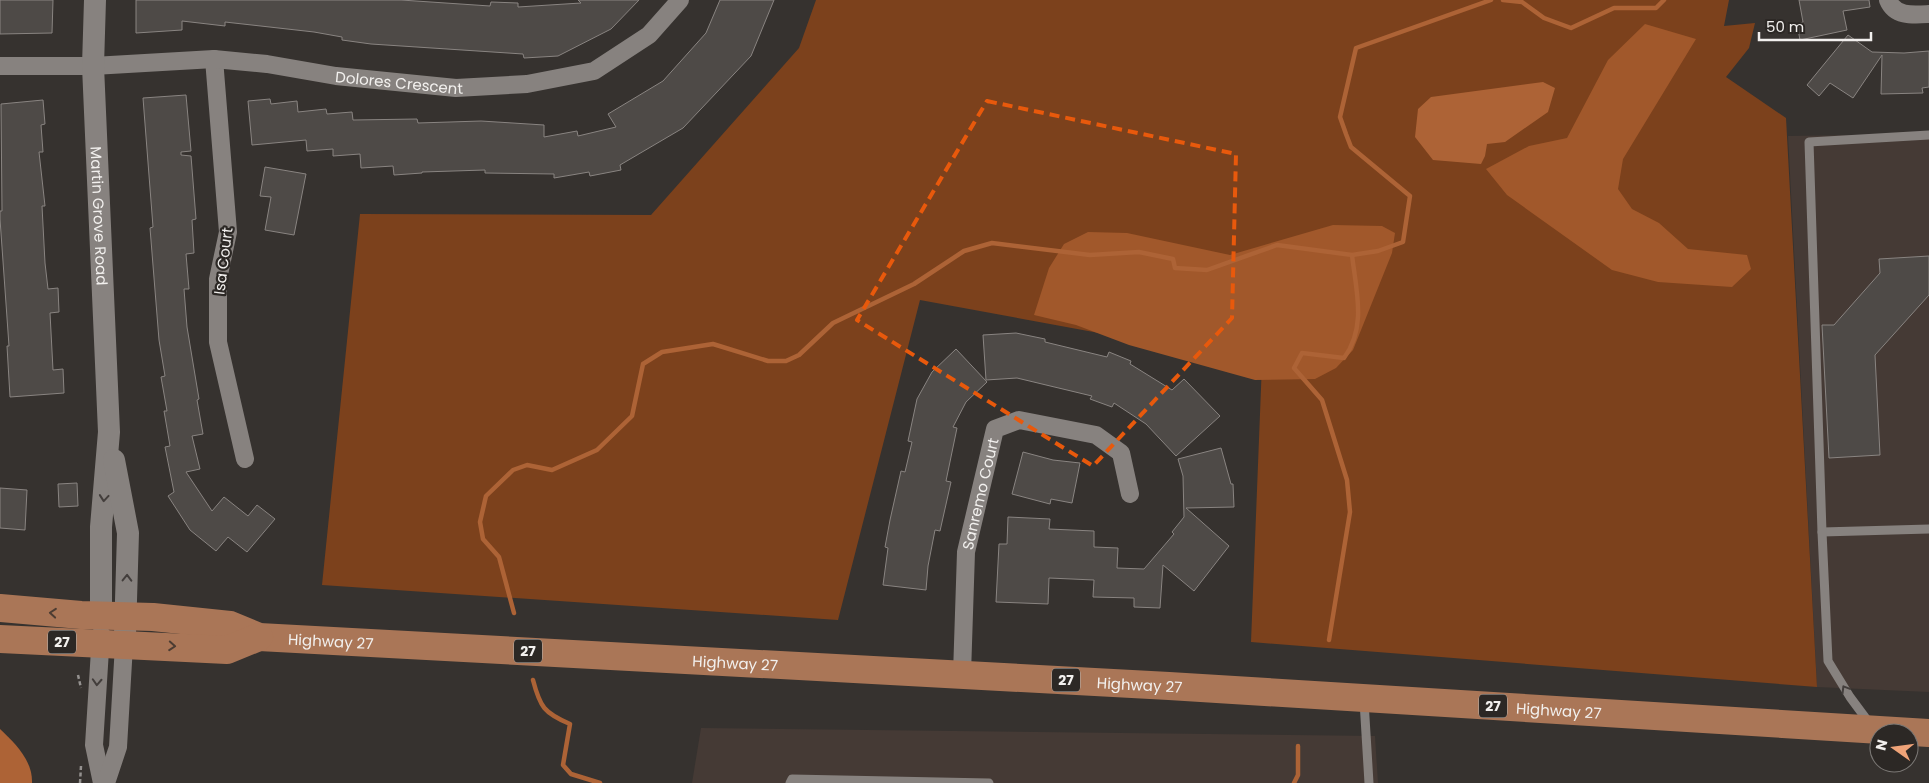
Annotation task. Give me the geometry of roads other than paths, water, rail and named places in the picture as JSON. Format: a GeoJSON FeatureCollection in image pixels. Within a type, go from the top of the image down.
{"type":"FeatureCollection","features":[{"type":"Feature","properties":{"kind":"main road","name":"Highway 27"},"geometry":{"type":"LineString","coordinates":[[0,608],[114,616],[152,616],[230,625],[259,637],[962,674],[1869,729]]}},
{"type":"Feature","properties":{"kind":"main road","name":"Highway 27"},"geometry":{"type":"LineString","coordinates":[[0,639],[227,650],[259,637]]}},
{"type":"Feature","properties":{"kind":"street","name":"Martin Grove Road"},"geometry":{"type":"LineString","coordinates":[[96,0],[93,66],[109,432],[101,527],[114,616],[112,645]]}},
{"type":"Feature","properties":{"kind":"street","name":"Dolores Crescent"},"geometry":{"type":"LineString","coordinates":[[0,66],[93,66],[214,59],[267,64],[336,76],[456,88],[527,84],[594,71],[649,35],[680,0]]}},
{"type":"Feature","properties":{"kind":"street"},"geometry":{"type":"LineString","coordinates":[[1889,1],[1895,11],[1904,14],[1929,14]]}},
{"type":"Feature","properties":{"kind":"street","name":"Isa Court"},"geometry":{"type":"LineString","coordinates":[[214,59],[228,232],[218,279],[218,342],[245,459]]}},
{"type":"Feature","properties":{"kind":"street","name":"Sanremo Court"},"geometry":{"type":"LineString","coordinates":[[962,674],[966,552],[995,429],[1019,420],[1096,436],[1121,453],[1130,494]]}},
{"type":"Feature","properties":{"kind":"street"},"geometry":{"type":"LineString","coordinates":[[102,783],[94,745],[112,645]]}},
{"type":"Feature","properties":{"kind":"street"},"geometry":{"type":"LineString","coordinates":[[106,783],[118,747],[112,645]]}},
{"type":"Feature","properties":{"kind":"lane"},"geometry":{"type":"LineString","coordinates":[[1870,723],[1850,697],[1828,661],[1822,532],[1810,142],[1929,135]]}},
{"type":"Feature","properties":{"kind":"lane"},"geometry":{"type":"LineString","coordinates":[[1822,532],[1929,529]]}},
{"type":"Feature","properties":{"kind":"lane"},"geometry":{"type":"LineString","coordinates":[[1363,698],[1369,783]]}},
{"type":"Feature","properties":{"kind":"lane"},"geometry":{"type":"LineString","coordinates":[[790,783],[792,779],[988,783]]}},
{"type":"Feature","properties":{"kind":"waterway"},"geometry":{"type":"LineString","coordinates":[[514,613],[499,557],[483,539],[480,522],[486,496],[513,470],[527,465],[552,470],[597,450],[632,416],[643,364],[662,352],[713,344],[768,361],[786,361],[799,355],[833,323],[914,284],[964,251],[992,243],[1090,255],[1139,252],[1173,259],[1175,268],[1207,270],[1277,245],[1352,255],[1378,251],[1403,242],[1410,196],[1351,147],[1340,117],[1356,48],[1491,0]]}},
{"type":"Feature","properties":{"kind":"waterway"},"geometry":{"type":"LineString","coordinates":[[1503,0],[1522,2],[1544,18],[1571,28],[1614,8],[1656,8],[1664,0]]}},
{"type":"Feature","properties":{"kind":"waterway"},"geometry":{"type":"LineString","coordinates":[[1329,640],[1350,512],[1347,480],[1322,400],[1294,368],[1302,353],[1344,358],[1351,346],[1356,334],[1358,321],[1352,255]]}},
{"type":"Feature","properties":{"kind":"waterway"},"geometry":{"type":"LineString","coordinates":[[533,680],[538,697],[544,708],[554,716],[570,724],[563,765],[571,774],[600,783]]}},
{"type":"Feature","properties":{"kind":"waterway"},"geometry":{"type":"LineString","coordinates":[[1294,783],[1298,775],[1298,746]]}}]}
